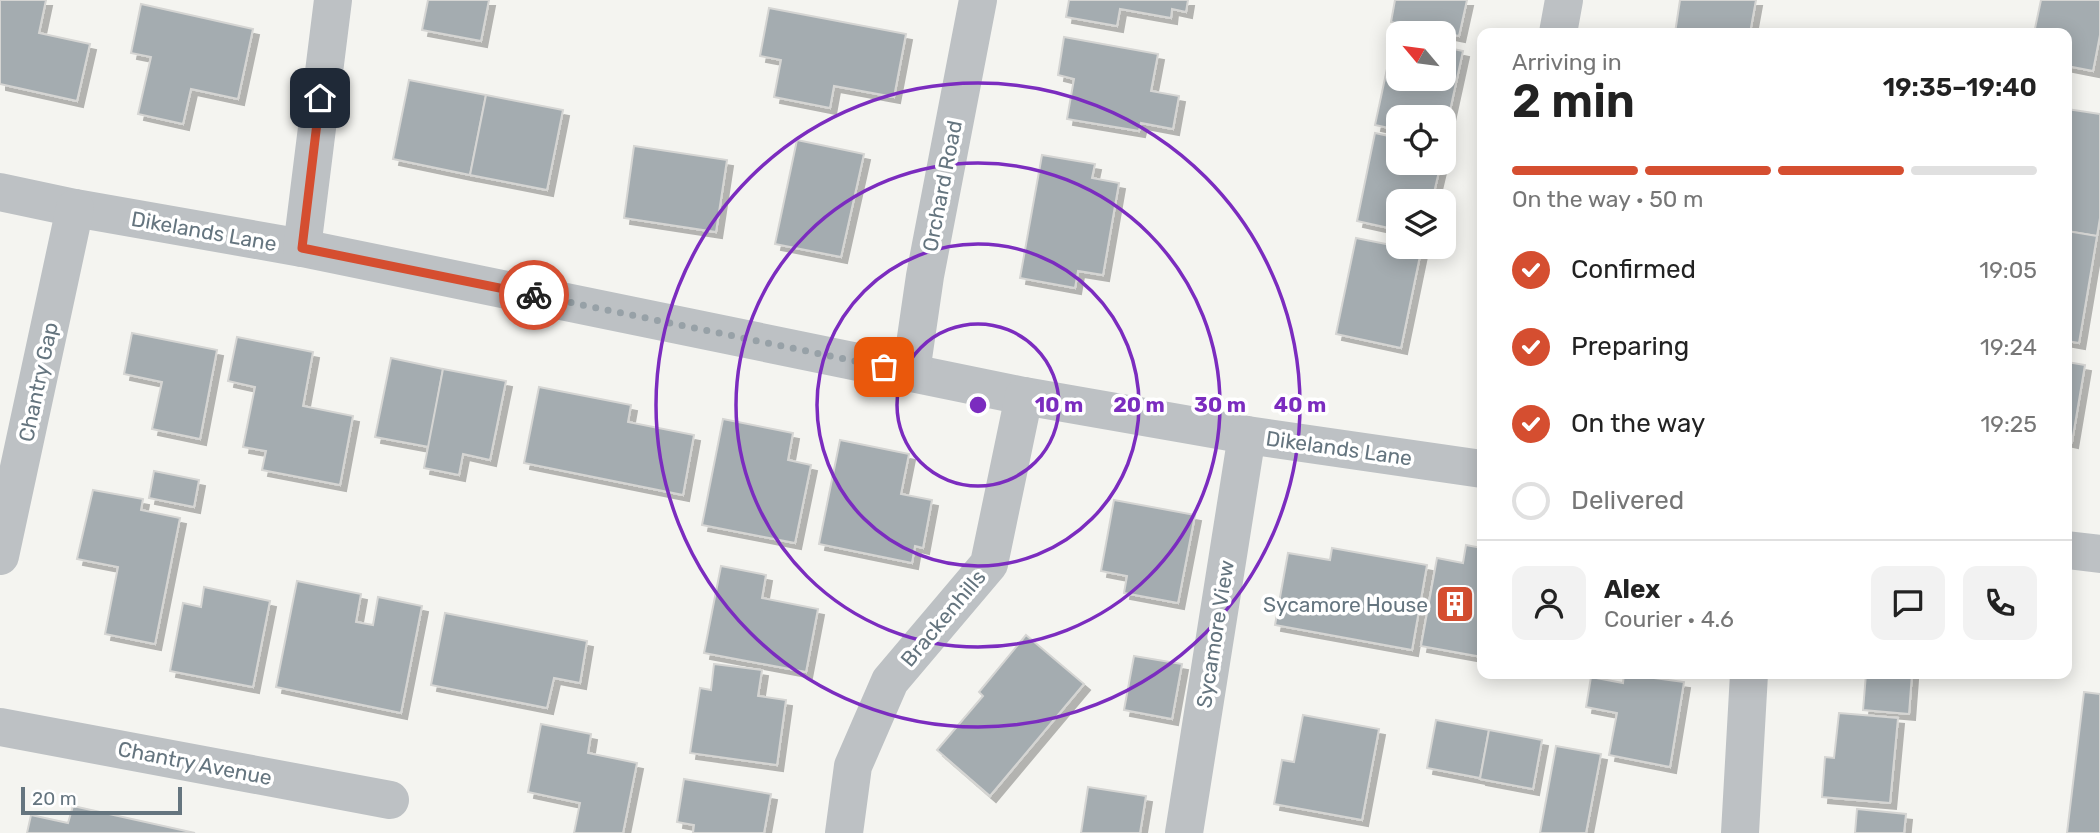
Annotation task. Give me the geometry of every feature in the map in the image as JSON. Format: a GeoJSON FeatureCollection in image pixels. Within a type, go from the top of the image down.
{"type":"FeatureCollection","features":[{"type":"Feature","properties":{"kind":"street"},"geometry":{"type":"LineString","coordinates":[[302,248],[333,0]]}},
{"type":"Feature","properties":{"kind":"street","name":"Orchard Road"},"geometry":{"type":"LineString","coordinates":[[911,372],[925,276],[978,0]]}},
{"type":"Feature","properties":{"kind":"street"},"geometry":{"type":"LineString","coordinates":[[1559,28],[1564,0]]}},
{"type":"Feature","properties":{"kind":"street","name":"Dikelands Lane"},"geometry":{"type":"LineString","coordinates":[[0,192],[302,248],[1024,396],[1247,435],[1477,468]]}},
{"type":"Feature","properties":{"kind":"street","name":"Chantry Gap"},"geometry":{"type":"LineString","coordinates":[[0,556],[75,208]]}},
{"type":"Feature","properties":{"kind":"street","name":"Brackenhills"},"geometry":{"type":"LineString","coordinates":[[844,833],[853,766],[890,681],[989,564],[1024,396]]}},
{"type":"Feature","properties":{"kind":"street","name":"Sycamore View"},"geometry":{"type":"LineString","coordinates":[[1184,833],[1247,435]]}},
{"type":"Feature","properties":{"kind":"street"},"geometry":{"type":"LineString","coordinates":[[2072,551],[2100,554]]}},
{"type":"Feature","properties":{"kind":"street"},"geometry":{"type":"LineString","coordinates":[[1740,833],[1749,679]]}},
{"type":"Feature","properties":{"kind":"street","name":"Chantry Avenue"},"geometry":{"type":"LineString","coordinates":[[0,727],[390,800]]}},
{"type":"Feature","properties":{"kind":"building"},"geometry":{"type":"Polygon","coordinates":[[[0,0],[46,0],[39,33],[90,44],[77,101],[0,84],[0,0]]]}},
{"type":"Feature","properties":{"kind":"building"},"geometry":{"type":"Polygon","coordinates":[[[428,0],[489,0],[481,41],[422,30],[428,0]]]}},
{"type":"Feature","properties":{"kind":"building"},"geometry":{"type":"Polygon","coordinates":[[[1069,0],[1188,0],[1186,12],[1172,9],[1171,18],[1120,9],[1117,26],[1066,17],[1069,0]]]}},
{"type":"Feature","properties":{"kind":"building"},"geometry":{"type":"Polygon","coordinates":[[[1395,0],[1467,0],[1459,36],[1456,35],[1456,21],[1391,21],[1395,0]]]}},
{"type":"Feature","properties":{"kind":"building"},"geometry":{"type":"Polygon","coordinates":[[[1680,0],[1756,0],[1751,28],[1676,28],[1680,0]]]}},
{"type":"Feature","properties":{"kind":"building"},"geometry":{"type":"Polygon","coordinates":[[[2041,0],[2100,0],[2100,35],[2093,71],[2072,67],[2072,28],[2035,28],[2041,0]]]}},
{"type":"Feature","properties":{"kind":"building"},"geometry":{"type":"Polygon","coordinates":[[[141,4],[253,29],[238,99],[191,89],[183,124],[138,114],[151,57],[131,53],[141,4]]]}},
{"type":"Feature","properties":{"kind":"building"},"geometry":{"type":"Polygon","coordinates":[[[769,8],[906,34],[894,97],[834,86],[830,108],[774,97],[781,60],[760,56],[769,8]]]}},
{"type":"Feature","properties":{"kind":"building"},"geometry":{"type":"Polygon","coordinates":[[[1064,37],[1158,54],[1151,91],[1179,96],[1173,129],[1141,123],[1139,131],[1067,119],[1074,79],[1058,75],[1064,37]]]}},
{"type":"Feature","properties":{"kind":"building"},"geometry":{"type":"Polygon","coordinates":[[[1456,50],[1463,51],[1456,83],[1456,50]]]}},
{"type":"Feature","properties":{"kind":"building"},"geometry":{"type":"Polygon","coordinates":[[[1386,73],[1386,91],[1454,91],[1451,105],[1386,105],[1386,127],[1375,125],[1386,73]]]}},
{"type":"Feature","properties":{"kind":"building"},"geometry":{"type":"Polygon","coordinates":[[[409,80],[486,95],[470,175],[393,159],[409,80]]]}},
{"type":"Feature","properties":{"kind":"building"},"geometry":{"type":"Polygon","coordinates":[[[486,95],[563,110],[547,190],[470,175],[486,95]]]}},
{"type":"Feature","properties":{"kind":"building"},"geometry":{"type":"Polygon","coordinates":[[[2072,110],[2100,114],[2100,218],[2097,236],[2072,232],[2072,110]]]}},
{"type":"Feature","properties":{"kind":"building"},"geometry":{"type":"Polygon","coordinates":[[[1375,133],[1386,135],[1386,175],[1438,175],[1435,189],[1386,189],[1386,227],[1357,221],[1375,133]]]}},
{"type":"Feature","properties":{"kind":"building"},"geometry":{"type":"Polygon","coordinates":[[[797,140],[864,154],[841,257],[775,244],[797,140]]]}},
{"type":"Feature","properties":{"kind":"building"},"geometry":{"type":"Polygon","coordinates":[[[634,146],[727,160],[716,232],[624,218],[634,146]]]}},
{"type":"Feature","properties":{"kind":"building"},"geometry":{"type":"Polygon","coordinates":[[[1042,155],[1095,164],[1092,178],[1119,183],[1103,275],[1078,271],[1075,288],[1020,278],[1042,155]]]}},
{"type":"Feature","properties":{"kind":"building"},"geometry":{"type":"Polygon","coordinates":[[[2072,232],[2097,236],[2079,343],[2072,342],[2072,232]]]}},
{"type":"Feature","properties":{"kind":"building"},"geometry":{"type":"Polygon","coordinates":[[[1356,238],[1386,244],[1386,259],[1419,259],[1401,348],[1336,334],[1356,238]]]}},
{"type":"Feature","properties":{"kind":"building"},"geometry":{"type":"Polygon","coordinates":[[[132,333],[217,350],[200,439],[152,429],[162,382],[124,374],[132,333]]]}},
{"type":"Feature","properties":{"kind":"building"},"geometry":{"type":"Polygon","coordinates":[[[237,337],[313,352],[303,406],[353,416],[340,485],[262,470],[266,451],[243,447],[255,387],[228,381],[237,337]]]}},
{"type":"Feature","properties":{"kind":"building"},"geometry":{"type":"Polygon","coordinates":[[[391,358],[443,369],[429,447],[375,437],[391,358]]]}},
{"type":"Feature","properties":{"kind":"building"},"geometry":{"type":"Polygon","coordinates":[[[2072,363],[2085,365],[2072,442],[2072,363]]]}},
{"type":"Feature","properties":{"kind":"building"},"geometry":{"type":"Polygon","coordinates":[[[443,369],[506,381],[490,460],[463,454],[459,475],[424,468],[443,369]]]}},
{"type":"Feature","properties":{"kind":"building"},"geometry":{"type":"Polygon","coordinates":[[[539,387],[631,405],[628,422],[694,435],[683,495],[524,463],[539,387]]]}},
{"type":"Feature","properties":{"kind":"building"},"geometry":{"type":"Polygon","coordinates":[[[723,419],[793,433],[788,460],[811,465],[795,543],[702,525],[723,419]]]}},
{"type":"Feature","properties":{"kind":"building"},"geometry":{"type":"Polygon","coordinates":[[[840,440],[909,454],[901,494],[932,500],[923,548],[915,546],[912,563],[819,544],[840,440]]]}},
{"type":"Feature","properties":{"kind":"building"},"geometry":{"type":"Polygon","coordinates":[[[154,471],[199,480],[194,507],[149,498],[154,471]]]}},
{"type":"Feature","properties":{"kind":"building"},"geometry":{"type":"Polygon","coordinates":[[[93,490],[143,499],[141,510],[180,518],[155,644],[105,634],[118,567],[77,559],[93,490]]]}},
{"type":"Feature","properties":{"kind":"building"},"geometry":{"type":"Polygon","coordinates":[[[1114,500],[1195,515],[1178,603],[1124,593],[1127,576],[1101,571],[1114,500]]]}},
{"type":"Feature","properties":{"kind":"building","name":"Sycamore House"},"geometry":{"type":"Polygon","coordinates":[[[1466,545],[1477,547],[1477,656],[1421,646],[1437,558],[1463,563],[1466,545]]]}},
{"type":"Feature","properties":{"kind":"building"},"geometry":{"type":"Polygon","coordinates":[[[1332,548],[1427,565],[1412,650],[1275,625],[1288,553],[1330,560],[1332,548]]]}},
{"type":"Feature","properties":{"kind":"building"},"geometry":{"type":"Polygon","coordinates":[[[721,566],[766,575],[762,598],[818,609],[806,672],[704,653],[721,566]]]}},
{"type":"Feature","properties":{"kind":"building"},"geometry":{"type":"Polygon","coordinates":[[[297,581],[361,594],[356,622],[373,625],[378,597],[422,606],[401,713],[276,687],[297,581]]]}},
{"type":"Feature","properties":{"kind":"building"},"geometry":{"type":"Polygon","coordinates":[[[204,587],[270,601],[253,687],[170,671],[183,603],[201,607],[204,587]]]}},
{"type":"Feature","properties":{"kind":"building"},"geometry":{"type":"Polygon","coordinates":[[[445,613],[587,641],[580,683],[554,678],[547,708],[431,685],[445,613]]]}},
{"type":"Feature","properties":{"kind":"building"},"geometry":{"type":"Polygon","coordinates":[[[1026,635],[1084,684],[990,796],[937,750],[983,696],[979,692],[1026,635]]]}},
{"type":"Feature","properties":{"kind":"building"},"geometry":{"type":"Polygon","coordinates":[[[1134,656],[1182,664],[1172,719],[1124,710],[1134,656]]]}},
{"type":"Feature","properties":{"kind":"building"},"geometry":{"type":"Polygon","coordinates":[[[714,664],[762,670],[758,696],[786,700],[777,765],[690,753],[700,688],[711,690],[714,664]]]}},
{"type":"Feature","properties":{"kind":"building"},"geometry":{"type":"Polygon","coordinates":[[[1591,679],[1623,683],[1623,679],[1684,682],[1670,767],[1609,755],[1617,713],[1586,707],[1591,679]]]}},
{"type":"Feature","properties":{"kind":"building"},"geometry":{"type":"Polygon","coordinates":[[[1866,679],[1912,679],[1909,714],[1863,710],[1866,679]]]}},
{"type":"Feature","properties":{"kind":"building"},"geometry":{"type":"Polygon","coordinates":[[[2084,692],[2100,694],[2100,833],[2067,833],[2084,692]]]}},
{"type":"Feature","properties":{"kind":"building"},"geometry":{"type":"Polygon","coordinates":[[[1839,713],[1898,718],[1890,803],[1822,797],[1825,757],[1834,758],[1839,713]]]}},
{"type":"Feature","properties":{"kind":"building"},"geometry":{"type":"Polygon","coordinates":[[[1303,715],[1379,729],[1362,820],[1274,804],[1282,760],[1294,762],[1303,715]]]}},
{"type":"Feature","properties":{"kind":"building"},"geometry":{"type":"Polygon","coordinates":[[[1436,720],[1489,730],[1480,778],[1427,768],[1436,720]]]}},
{"type":"Feature","properties":{"kind":"building"},"geometry":{"type":"Polygon","coordinates":[[[541,724],[591,734],[588,753],[637,763],[623,833],[574,833],[580,803],[528,792],[541,724]]]}},
{"type":"Feature","properties":{"kind":"building"},"geometry":{"type":"Polygon","coordinates":[[[1489,730],[1542,740],[1533,789],[1480,779],[1489,730]]]}},
{"type":"Feature","properties":{"kind":"building"},"geometry":{"type":"Polygon","coordinates":[[[1556,746],[1601,754],[1586,833],[1540,833],[1556,746]]]}},
{"type":"Feature","properties":{"kind":"building"},"geometry":{"type":"Polygon","coordinates":[[[684,779],[771,794],[764,833],[693,833],[694,825],[677,822],[684,779]]]}},
{"type":"Feature","properties":{"kind":"building"},"geometry":{"type":"Polygon","coordinates":[[[1088,787],[1146,796],[1140,833],[1081,833],[1088,787]]]}},
{"type":"Feature","properties":{"kind":"building"},"geometry":{"type":"Polygon","coordinates":[[[73,806],[195,833],[27,833],[31,815],[68,823],[73,806]]]}},
{"type":"Feature","properties":{"kind":"building"},"geometry":{"type":"Polygon","coordinates":[[[1857,809],[1906,814],[1904,833],[1855,833],[1857,809]]]}},
{"type":"Feature","properties":{"kind":"way so far"},"geometry":{"type":"LineString","coordinates":[[534,295],[884,367]]}},
{"type":"Feature","properties":{"kind":"place","name":"Sycamore House"},"geometry":{"type":"Point","coordinates":[1455,604]}},
{"type":"Feature","properties":{"kind":"route"},"geometry":{"type":"LineString","coordinates":[[320,98],[302,248],[534,295]]}}]}
